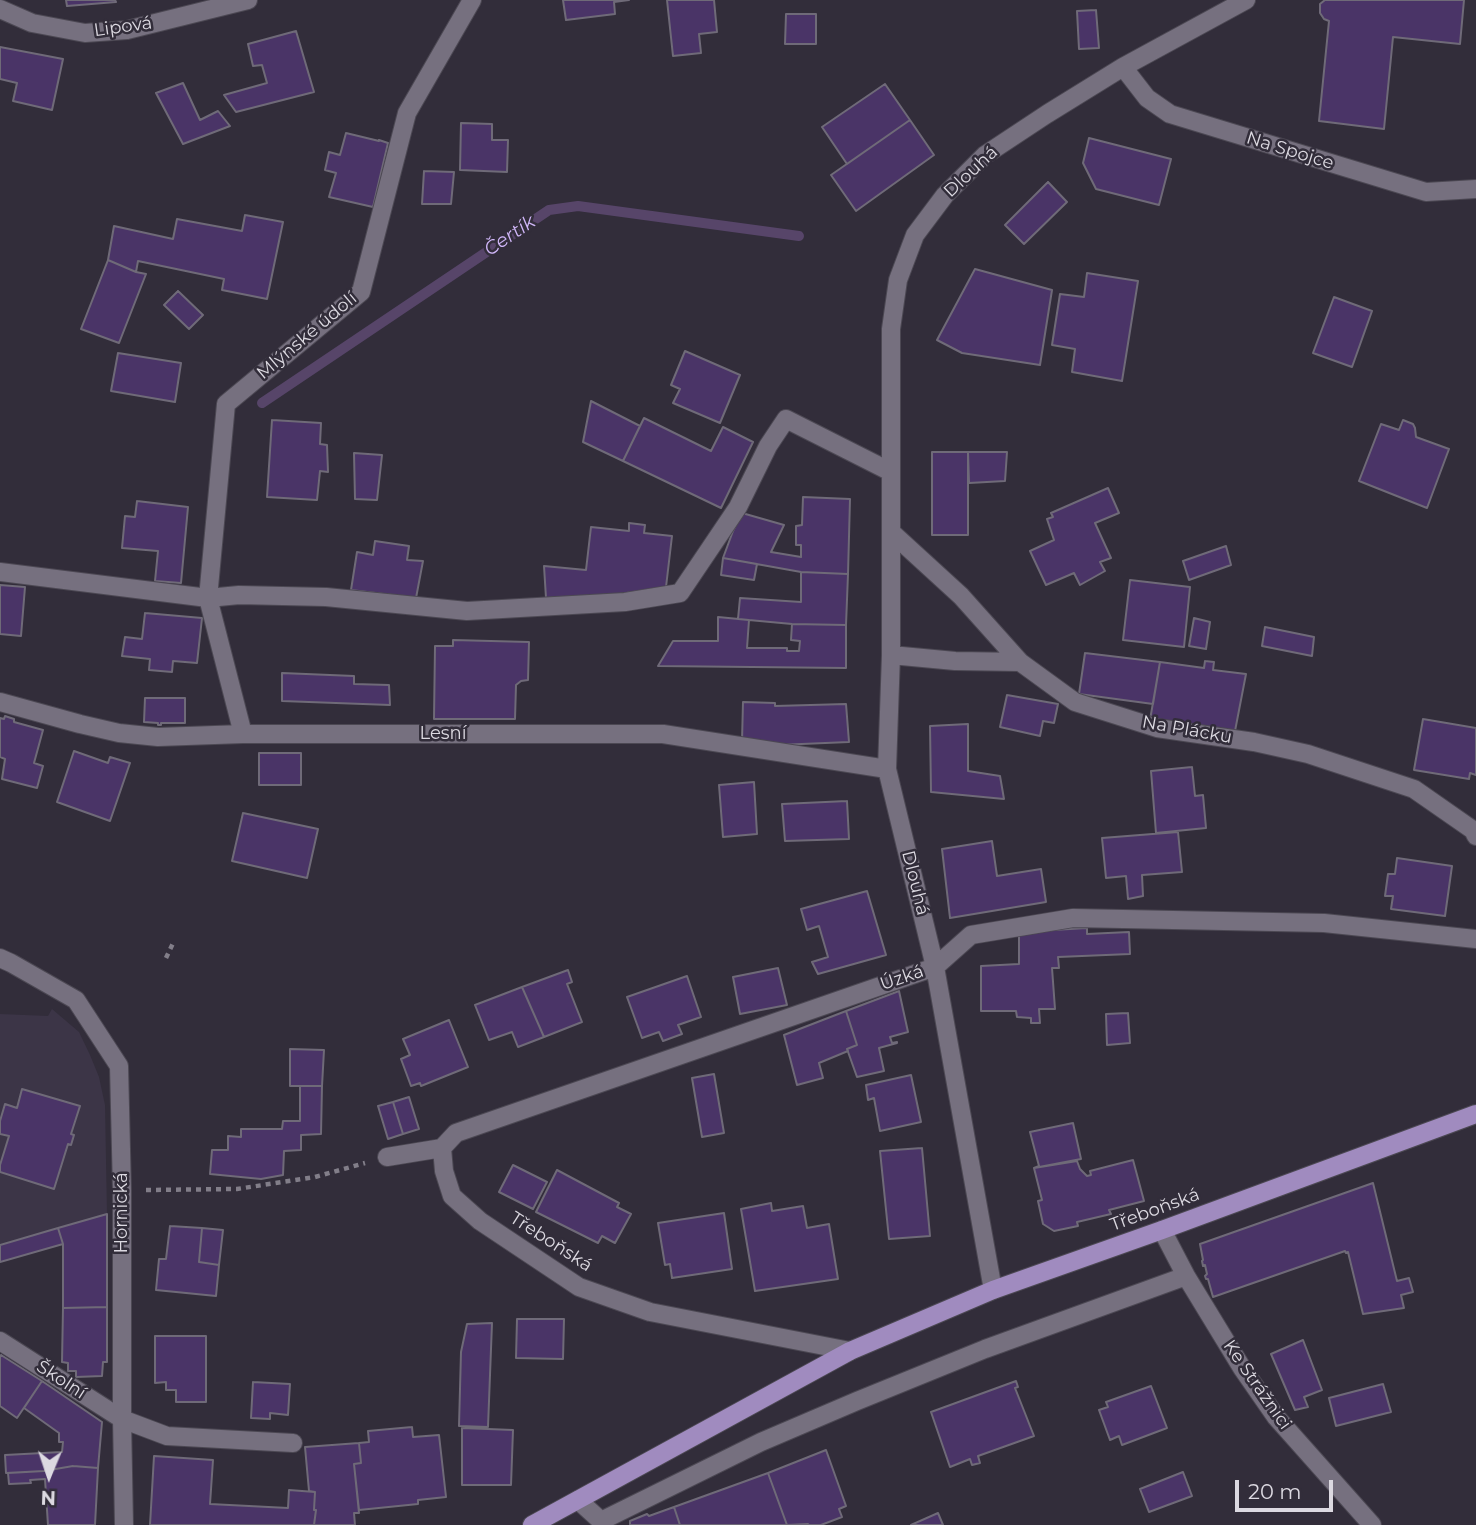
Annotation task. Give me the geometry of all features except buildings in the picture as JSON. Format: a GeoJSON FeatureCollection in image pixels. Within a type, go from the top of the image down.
{"type":"FeatureCollection","features":[{"type":"Feature","properties":{"kind":"main road","name":"Třeboňská"},"geometry":{"type":"LineString","coordinates":[[532,1525],[850,1351],[993,1290],[1476,1114]]}},
{"type":"Feature","properties":{"kind":"street","name":"Lipová"},"geometry":{"type":"LineString","coordinates":[[0,9],[32,23],[85,33],[127,30],[248,0]]}},
{"type":"Feature","properties":{"kind":"street","name":"Mlýnské údolí"},"geometry":{"type":"LineString","coordinates":[[243,734],[208,598],[226,404],[361,292],[407,113],[472,0]]}},
{"type":"Feature","properties":{"kind":"street","name":"Dlouhá"},"geometry":{"type":"LineString","coordinates":[[993,1290],[935,967],[887,769],[891,655],[891,329],[898,280],[915,235],[945,195],[985,155],[1123,67],[1247,0]]}},
{"type":"Feature","properties":{"kind":"street","name":"Na Spojce"},"geometry":{"type":"LineString","coordinates":[[1123,67],[1147,98],[1170,114],[1426,192],[1476,189]]}},
{"type":"Feature","properties":{"kind":"street"},"geometry":{"type":"LineString","coordinates":[[0,572],[208,598],[239,595],[326,597],[467,611],[625,602],[680,593],[738,507],[768,446],[786,419],[891,472]]}},
{"type":"Feature","properties":{"kind":"street","name":"Na Plácku"},"geometry":{"type":"LineString","coordinates":[[891,532],[961,596],[1020,662],[1075,702],[1157,728],[1254,742],[1308,754],[1413,789],[1473,830],[1476,836]]}},
{"type":"Feature","properties":{"kind":"street"},"geometry":{"type":"LineString","coordinates":[[891,655],[955,661],[1020,662]]}},
{"type":"Feature","properties":{"kind":"street","name":"Lesní"},"geometry":{"type":"LineString","coordinates":[[0,702],[119,733],[158,737],[243,734],[663,734],[887,769]]}},
{"type":"Feature","properties":{"kind":"street","name":"Úzká"},"geometry":{"type":"LineString","coordinates":[[387,1157],[442,1148],[456,1133],[935,967],[971,935],[1073,918],[1324,923],[1476,939]]}},
{"type":"Feature","properties":{"kind":"street","name":"Hornická"},"geometry":{"type":"LineString","coordinates":[[0,958],[76,1000],[119,1066],[124,1525]]}},
{"type":"Feature","properties":{"kind":"street","name":"Třeboňská"},"geometry":{"type":"LineString","coordinates":[[442,1148],[444,1171],[452,1196],[480,1221],[579,1287],[650,1312],[850,1351]]}},
{"type":"Feature","properties":{"kind":"street","name":"Ke Strážnici"},"geometry":{"type":"LineString","coordinates":[[1162,1230],[1186,1276],[1242,1368],[1276,1417],[1372,1525]]}},
{"type":"Feature","properties":{"kind":"street"},"geometry":{"type":"LineString","coordinates":[[578,1500],[603,1523],[761,1441],[985,1349],[1186,1276]]}},
{"type":"Feature","properties":{"kind":"street","name":"Školní"},"geometry":{"type":"LineString","coordinates":[[0,1340],[122,1419],[167,1436],[293,1443]]}},
{"type":"Feature","properties":{"kind":"path"},"geometry":{"type":"LineString","coordinates":[[166,958],[174,941]]}},
{"type":"Feature","properties":{"kind":"path"},"geometry":{"type":"LineString","coordinates":[[122,1191],[237,1189],[315,1177],[387,1157]]}},
{"type":"Feature","properties":{"kind":"shaded area"},"geometry":{"type":"Polygon","coordinates":[[[52,1009],[79,1032],[99,1077],[105,1105],[107,1214],[0,1245],[0,1014],[48,1016],[52,1009]]]}},
{"type":"Feature","properties":{"kind":"waterway","name":"Čertík"},"geometry":{"type":"LineString","coordinates":[[262,403],[549,210],[578,206],[799,236]]}}]}
